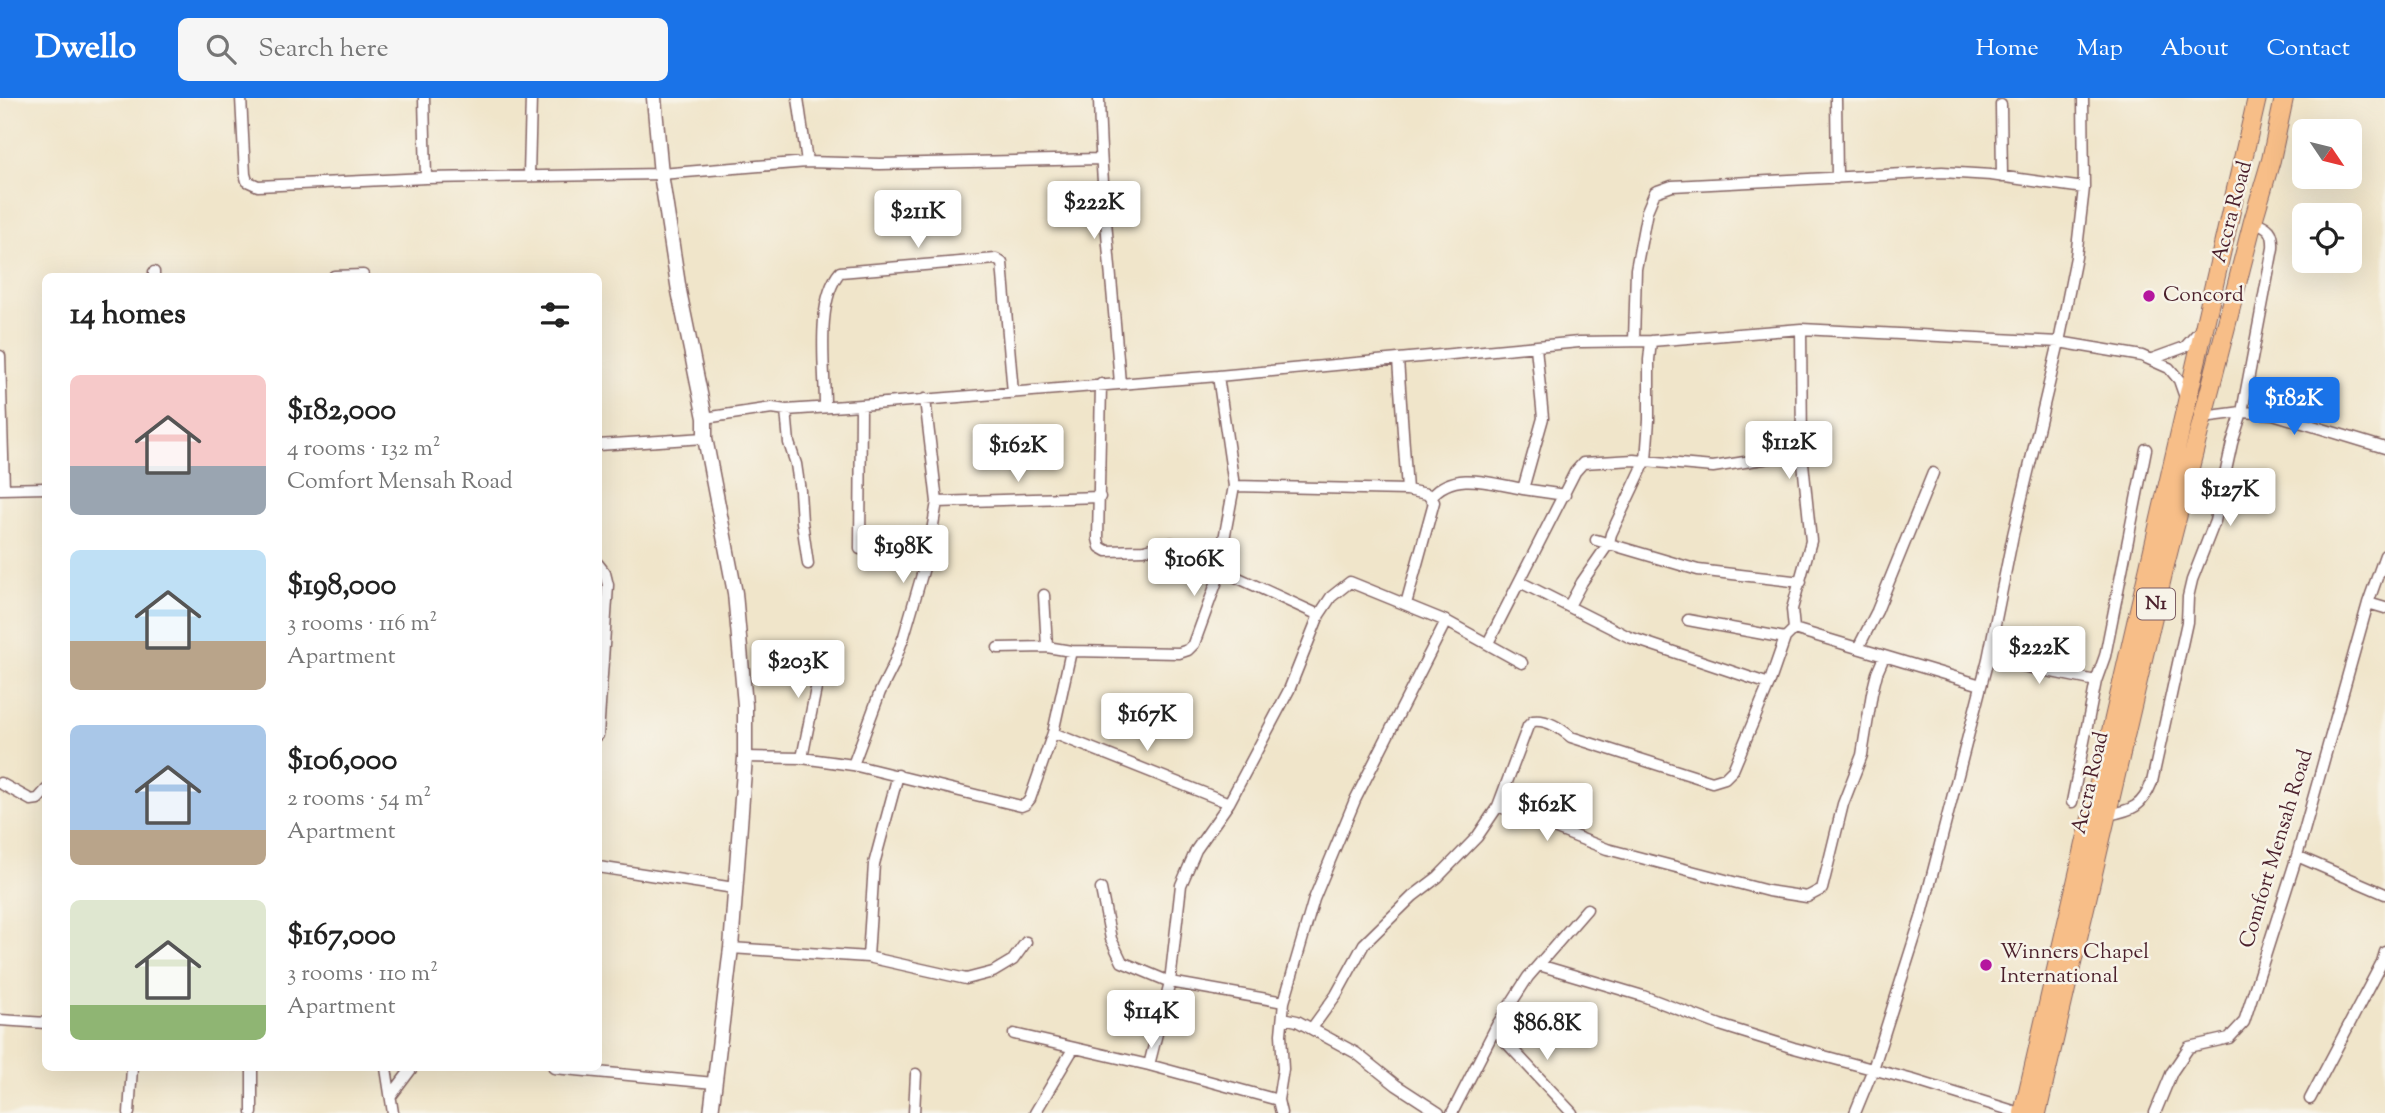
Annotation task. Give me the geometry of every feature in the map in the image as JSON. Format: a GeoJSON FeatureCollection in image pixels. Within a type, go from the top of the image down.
{"type":"FeatureCollection","features":[{"type":"Feature","properties":{"kind":"highway","name":"Accra Road"},"geometry":{"type":"LineString","coordinates":[[2021,1113],[2257,98]]}},
{"type":"Feature","properties":{"kind":"highway","name":"Accra Road"},"geometry":{"type":"LineString","coordinates":[[2037,1113],[2165,565],[2271,160],[2284,98]]}},
{"type":"Feature","properties":{"kind":"street"},"geometry":{"type":"LineString","coordinates":[[241,98],[245,174],[252,185],[529,175],[662,174],[807,162],[880,164],[1100,159]]}},
{"type":"Feature","properties":{"kind":"street"},"geometry":{"type":"LineString","coordinates":[[424,98],[426,178]]}},
{"type":"Feature","properties":{"kind":"street"},"geometry":{"type":"LineString","coordinates":[[529,175],[531,98]]}},
{"type":"Feature","properties":{"kind":"street"},"geometry":{"type":"LineString","coordinates":[[654,98],[679,291],[705,418],[705,438],[735,593],[743,674],[745,757],[731,948],[711,1113]]}},
{"type":"Feature","properties":{"kind":"street"},"geometry":{"type":"LineString","coordinates":[[798,98],[807,162]]}},
{"type":"Feature","properties":{"kind":"street"},"geometry":{"type":"LineString","coordinates":[[1099,98],[1100,159],[1120,383]]}},
{"type":"Feature","properties":{"kind":"street"},"geometry":{"type":"LineString","coordinates":[[1836,98],[1837,178]]}},
{"type":"Feature","properties":{"kind":"street"},"geometry":{"type":"LineString","coordinates":[[1855,1113],[1873,1069],[1921,918],[1981,685],[2059,342],[2076,257],[2084,188],[2083,98]]}},
{"type":"Feature","properties":{"kind":"street"},"geometry":{"type":"LineString","coordinates":[[2001,105],[2003,177]]}},
{"type":"Feature","properties":{"kind":"street"},"geometry":{"type":"LineString","coordinates":[[1634,341],[1636,269],[1647,211],[1655,192],[1672,186],[1942,172],[2084,188]]}},
{"type":"Feature","properties":{"kind":"street"},"geometry":{"type":"LineString","coordinates":[[2107,816],[2136,808],[2147,795],[2152,782],[2187,622],[2192,580],[2216,522],[2232,443],[2242,412],[2273,248],[2274,235],[2268,226],[2253,221]]}},
{"type":"Feature","properties":{"kind":"street"},"geometry":{"type":"LineString","coordinates":[[825,405],[824,326],[831,284],[839,272],[996,259],[1002,263],[1013,393]]}},
{"type":"Feature","properties":{"kind":"street"},"geometry":{"type":"LineString","coordinates":[[2152,359],[2185,347],[2204,326]]}},
{"type":"Feature","properties":{"kind":"street"},"geometry":{"type":"LineString","coordinates":[[705,418],[772,408],[786,410],[1013,393],[1579,342],[1651,341],[1801,329],[2059,342],[2152,359],[2169,368],[2179,380],[2186,403]]}},
{"type":"Feature","properties":{"kind":"street"},"geometry":{"type":"LineString","coordinates":[[1794,629],[1792,609],[1811,541],[1802,453],[1801,329]]}},
{"type":"Feature","properties":{"kind":"street"},"geometry":{"type":"LineString","coordinates":[[1569,606],[1609,543],[1646,460],[1649,420],[1648,360],[1651,341]]}},
{"type":"Feature","properties":{"kind":"street"},"geometry":{"type":"LineString","coordinates":[[1523,489],[1544,418],[1536,346]]}},
{"type":"Feature","properties":{"kind":"street"},"geometry":{"type":"LineString","coordinates":[[0,356],[2,489],[42,488]]}},
{"type":"Feature","properties":{"kind":"street"},"geometry":{"type":"LineString","coordinates":[[1398,360],[1407,489]]}},
{"type":"Feature","properties":{"kind":"street"},"geometry":{"type":"LineString","coordinates":[[998,648],[1046,647],[1072,651],[1179,653],[1188,650],[1194,643],[1221,570],[1234,486],[1219,376]]}},
{"type":"Feature","properties":{"kind":"street"},"geometry":{"type":"LineString","coordinates":[[1101,384],[1100,547],[1107,551],[1144,550],[1171,542],[1222,550]]}},
{"type":"Feature","properties":{"kind":"street"},"geometry":{"type":"LineString","coordinates":[[853,765],[904,636],[928,554],[937,502],[925,399]]}},
{"type":"Feature","properties":{"kind":"street"},"geometry":{"type":"LineString","coordinates":[[860,549],[861,405]]}},
{"type":"Feature","properties":{"kind":"street"},"geometry":{"type":"LineString","coordinates":[[786,410],[789,443],[796,464],[800,491],[808,564]]}},
{"type":"Feature","properties":{"kind":"street"},"geometry":{"type":"LineString","coordinates":[[2203,417],[2242,412],[2273,414],[2385,448]]}},
{"type":"Feature","properties":{"kind":"street"},"geometry":{"type":"LineString","coordinates":[[602,445],[705,438]]}},
{"type":"Feature","properties":{"kind":"street"},"geometry":{"type":"LineString","coordinates":[[2072,802],[2096,681],[2105,656],[2146,449]]}},
{"type":"Feature","properties":{"kind":"street"},"geometry":{"type":"LineString","coordinates":[[1488,643],[1575,472],[1583,463],[1646,460],[1713,467],[1802,453]]}},
{"type":"Feature","properties":{"kind":"street"},"geometry":{"type":"LineString","coordinates":[[1858,648],[1890,580],[1933,473]]}},
{"type":"Feature","properties":{"kind":"street"},"geometry":{"type":"LineString","coordinates":[[1431,497],[1445,484],[1458,480],[1564,495]]}},
{"type":"Feature","properties":{"kind":"street"},"geometry":{"type":"LineString","coordinates":[[1234,486],[1407,489],[1431,497],[1434,502],[1406,604]]}},
{"type":"Feature","properties":{"kind":"street"},"geometry":{"type":"LineString","coordinates":[[937,502],[1100,497]]}},
{"type":"Feature","properties":{"kind":"street"},"geometry":{"type":"LineString","coordinates":[[1596,540],[1698,570],[1801,582]]}},
{"type":"Feature","properties":{"kind":"street","name":"Comfort Mensah Road"},"geometry":{"type":"LineString","coordinates":[[2155,1113],[2172,1072],[2189,1047],[2229,1038],[2244,1022],[2297,856],[2368,603],[2385,555]]}},
{"type":"Feature","properties":{"kind":"street"},"geometry":{"type":"LineString","coordinates":[[602,569],[608,585],[602,675]]}},
{"type":"Feature","properties":{"kind":"street"},"geometry":{"type":"LineString","coordinates":[[1221,570],[1319,615]]}},
{"type":"Feature","properties":{"kind":"street"},"geometry":{"type":"LineString","coordinates":[[1149,1065],[1170,982],[1181,885],[1196,850],[1228,803],[1289,690],[1319,615],[1331,597],[1350,582],[1446,621],[1522,663]]}},
{"type":"Feature","properties":{"kind":"street"},"geometry":{"type":"LineString","coordinates":[[1520,582],[1629,637],[1769,684]]}},
{"type":"Feature","properties":{"kind":"street"},"geometry":{"type":"LineString","coordinates":[[1044,595],[1046,647]]}},
{"type":"Feature","properties":{"kind":"street"},"geometry":{"type":"LineString","coordinates":[[2368,603],[2385,608]]}},
{"type":"Feature","properties":{"kind":"street"},"geometry":{"type":"LineString","coordinates":[[1688,620],[1785,638]]}},
{"type":"Feature","properties":{"kind":"street"},"geometry":{"type":"LineString","coordinates":[[1281,1113],[1279,1100],[1283,1069],[1281,1034],[1284,1002],[1314,899],[1355,800],[1446,621]]}},
{"type":"Feature","properties":{"kind":"street"},"geometry":{"type":"LineString","coordinates":[[1794,629],[1981,685]]}},
{"type":"Feature","properties":{"kind":"street"},"geometry":{"type":"LineString","coordinates":[[1312,1028],[1336,995],[1364,944],[1413,896],[1456,860],[1477,837],[1498,806],[1528,726],[1533,721],[1539,720],[1558,727],[1572,737],[1713,782],[1725,778],[1733,770],[1785,638],[1794,629]]}},
{"type":"Feature","properties":{"kind":"street"},"geometry":{"type":"LineString","coordinates":[[802,758],[824,649]]}},
{"type":"Feature","properties":{"kind":"street"},"geometry":{"type":"LineString","coordinates":[[745,757],[802,758],[853,765],[1021,806],[1030,799],[1053,733],[1072,651]]}},
{"type":"Feature","properties":{"kind":"street"},"geometry":{"type":"LineString","coordinates":[[1498,806],[1608,849],[1656,863],[1768,891],[1807,897],[1816,894],[1822,889],[1843,804],[1861,755],[1874,683],[1884,657]]}},
{"type":"Feature","properties":{"kind":"street"},"geometry":{"type":"LineString","coordinates":[[1987,659],[2096,681]]}},
{"type":"Feature","properties":{"kind":"street"},"geometry":{"type":"LineString","coordinates":[[2093,701],[2115,716]]}},
{"type":"Feature","properties":{"kind":"street"},"geometry":{"type":"LineString","coordinates":[[1053,733],[1228,803]]}},
{"type":"Feature","properties":{"kind":"street"},"geometry":{"type":"LineString","coordinates":[[868,957],[874,864],[898,775]]}},
{"type":"Feature","properties":{"kind":"street"},"geometry":{"type":"LineString","coordinates":[[0,783],[31,800],[38,799],[42,794]]}},
{"type":"Feature","properties":{"kind":"street"},"geometry":{"type":"LineString","coordinates":[[2297,856],[2385,894]]}},
{"type":"Feature","properties":{"kind":"street"},"geometry":{"type":"LineString","coordinates":[[602,868],[734,888]]}},
{"type":"Feature","properties":{"kind":"street"},"geometry":{"type":"LineString","coordinates":[[1101,889],[1117,956],[1129,966],[1170,982],[1284,1002]]}},
{"type":"Feature","properties":{"kind":"street"},"geometry":{"type":"LineString","coordinates":[[1452,1113],[1497,1025],[1528,977],[1587,909]]}},
{"type":"Feature","properties":{"kind":"street"},"geometry":{"type":"LineString","coordinates":[[731,948],[868,957],[966,979],[993,972],[1013,960],[1026,942]]}},
{"type":"Feature","properties":{"kind":"street"},"geometry":{"type":"LineString","coordinates":[[2310,1099],[2384,959]]}},
{"type":"Feature","properties":{"kind":"street"},"geometry":{"type":"LineString","coordinates":[[1539,965],[1643,996],[1720,1025],[2021,1113]]}},
{"type":"Feature","properties":{"kind":"street"},"geometry":{"type":"LineString","coordinates":[[1283,1018],[1312,1028],[1356,1053],[1396,1085],[1439,1113]]}},
{"type":"Feature","properties":{"kind":"street"},"geometry":{"type":"LineString","coordinates":[[0,1020],[42,1024]]}},
{"type":"Feature","properties":{"kind":"street"},"geometry":{"type":"LineString","coordinates":[[1497,1025],[1502,1038],[1572,1113]]}},
{"type":"Feature","properties":{"kind":"street"},"geometry":{"type":"LineString","coordinates":[[1014,1034],[1149,1065],[1279,1100]]}},
{"type":"Feature","properties":{"kind":"street"},"geometry":{"type":"LineString","coordinates":[[1035,1113],[1073,1049]]}},
{"type":"Feature","properties":{"kind":"street"},"geometry":{"type":"LineString","coordinates":[[129,1113],[132,1071]]}},
{"type":"Feature","properties":{"kind":"street"},"geometry":{"type":"LineString","coordinates":[[251,1113],[252,1071]]}},
{"type":"Feature","properties":{"kind":"street"},"geometry":{"type":"LineString","coordinates":[[387,1071],[393,1113]]}},
{"type":"Feature","properties":{"kind":"street"},"geometry":{"type":"LineString","coordinates":[[391,1096],[410,1071]]}},
{"type":"Feature","properties":{"kind":"street"},"geometry":{"type":"LineString","coordinates":[[586,1071],[714,1083]]}},
{"type":"Feature","properties":{"kind":"street"},"geometry":{"type":"LineString","coordinates":[[914,1113],[916,1074]]}},
{"type":"Feature","properties":{"kind":"place","name":"Concord"},"geometry":{"type":"Point","coordinates":[2149,296]}},
{"type":"Feature","properties":{"kind":"place","name":"Winners Chapel International"},"geometry":{"type":"Point","coordinates":[1986,965]}}]}
